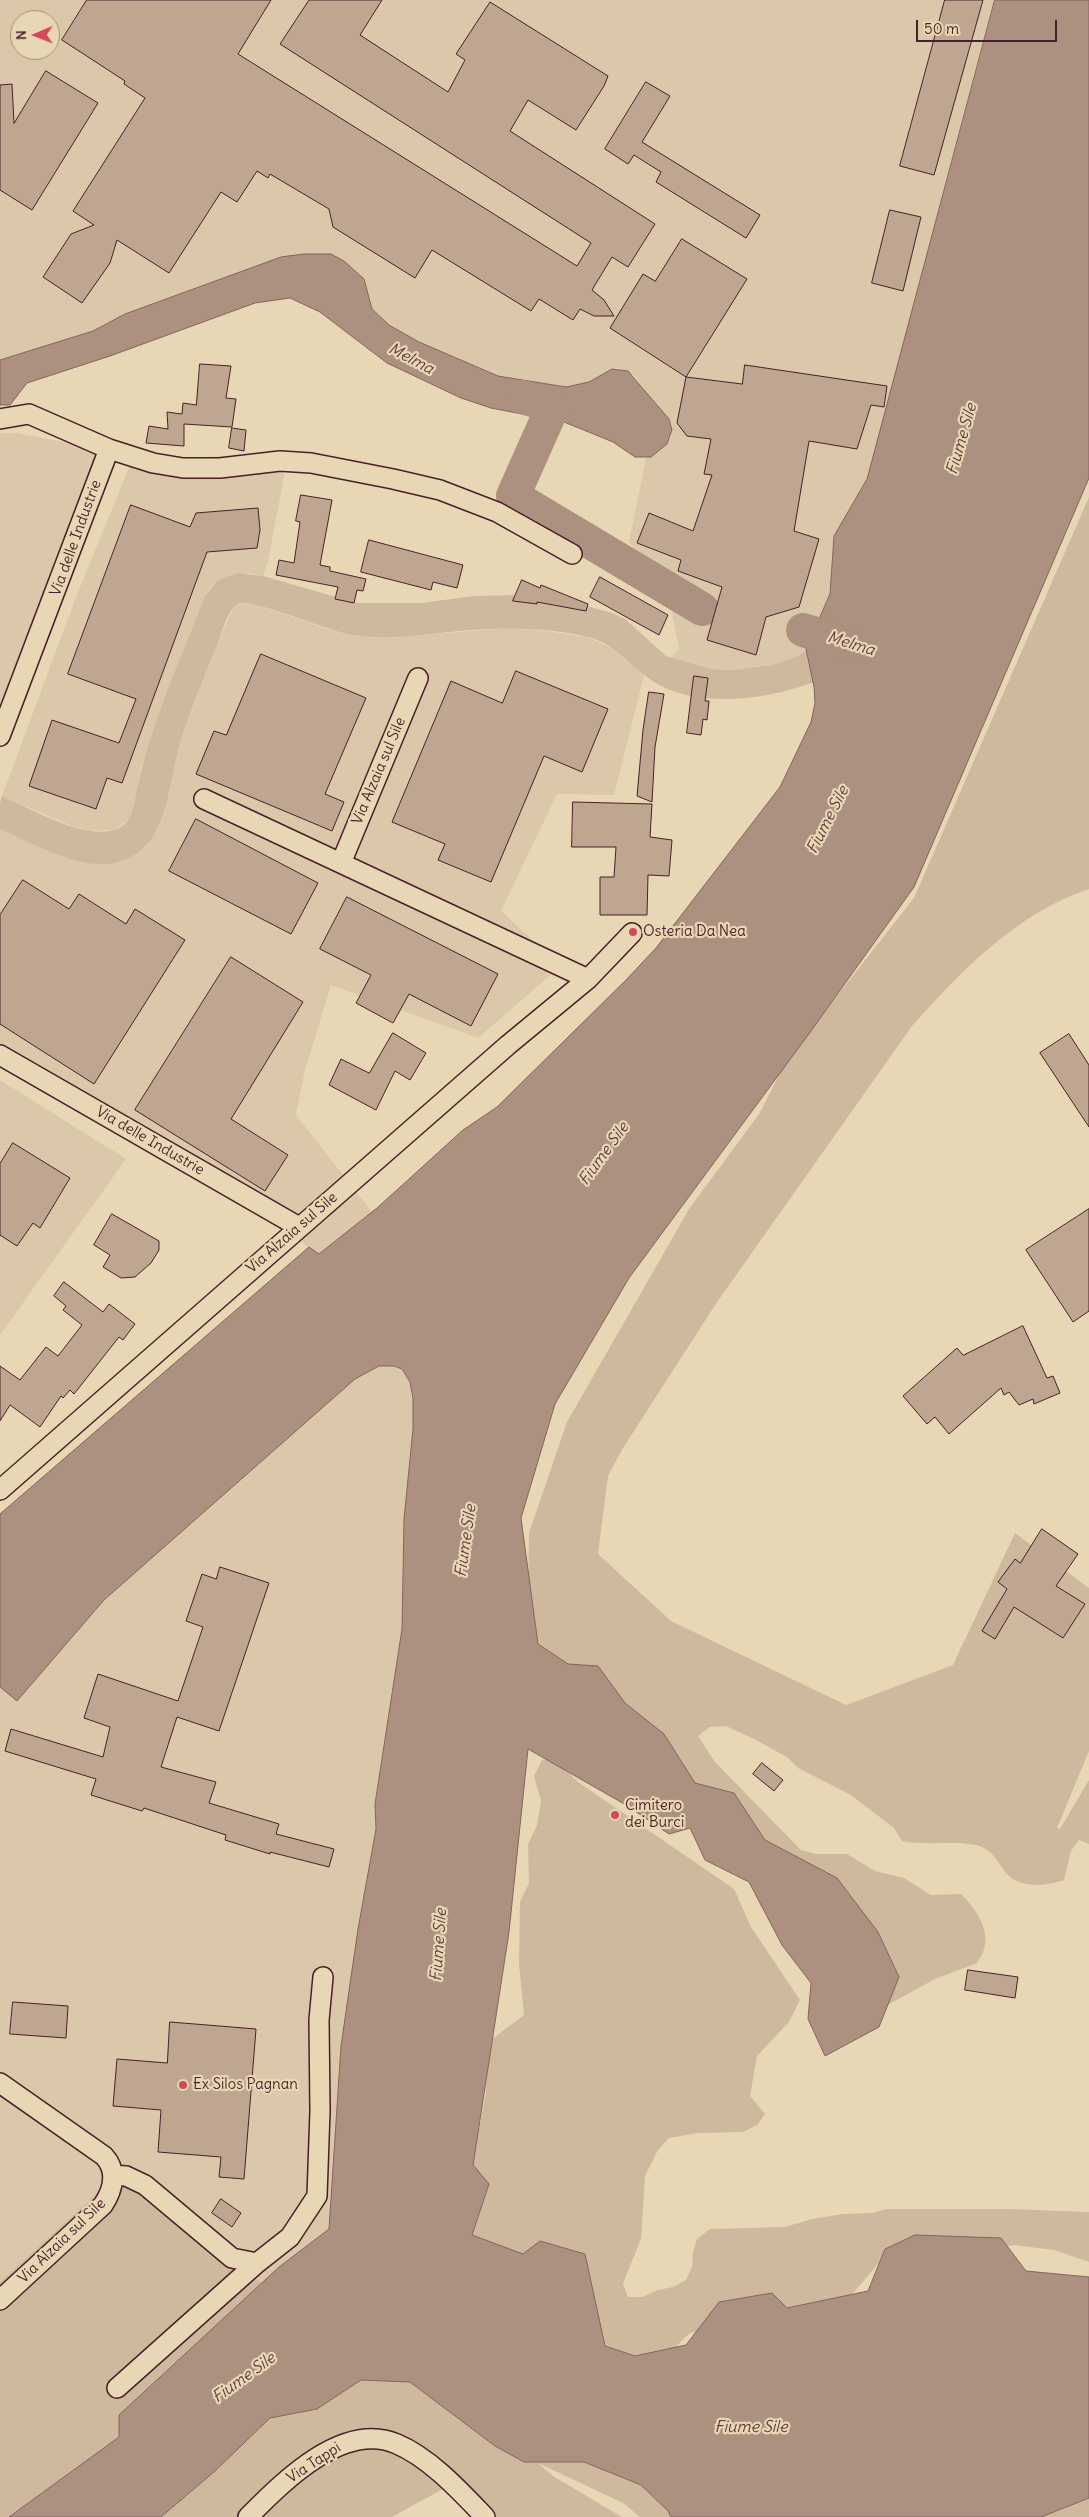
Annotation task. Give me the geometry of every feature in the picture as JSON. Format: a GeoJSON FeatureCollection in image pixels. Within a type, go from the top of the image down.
{"type":"FeatureCollection","features":[{"type":"Feature","properties":{"kind":"street"},"geometry":{"type":"LineString","coordinates":[[0,418],[29,414],[109,449],[153,463],[182,468],[220,468],[280,462],[311,463],[440,490],[497,512],[572,554]]}},
{"type":"Feature","properties":{"kind":"street","name":"Via delle Industrie"},"geometry":{"type":"LineString","coordinates":[[0,736],[109,449]]}},
{"type":"Feature","properties":{"kind":"street","name":"Via Alzaia sul Sile"},"geometry":{"type":"LineString","coordinates":[[340,863],[418,678]]}},
{"type":"Feature","properties":{"kind":"street"},"geometry":{"type":"LineString","coordinates":[[204,799],[588,979]]}},
{"type":"Feature","properties":{"kind":"street","name":"Via Alzaia sul Sile"},"geometry":{"type":"LineString","coordinates":[[0,1490],[508,1045],[588,979],[632,933]]}},
{"type":"Feature","properties":{"kind":"street","name":"Via delle Industrie"},"geometry":{"type":"LineString","coordinates":[[0,1055],[299,1227]]}},
{"type":"Feature","properties":{"kind":"street"},"geometry":{"type":"LineString","coordinates":[[117,2388],[256,2263],[290,2237],[317,2196],[320,2111],[319,2020],[323,1977]]}},
{"type":"Feature","properties":{"kind":"street"},"geometry":{"type":"LineString","coordinates":[[0,2083],[104,2156],[112,2168],[113,2175],[126,2176],[145,2185],[232,2258],[256,2263]]}},
{"type":"Feature","properties":{"kind":"street","name":"Via Alzaia sul Sile"},"geometry":{"type":"LineString","coordinates":[[0,2300],[103,2206],[111,2191],[113,2175]]}},
{"type":"Feature","properties":{"kind":"street","name":"Via Tappi"},"geometry":{"type":"LineString","coordinates":[[248,2517],[274,2490],[308,2464],[340,2444],[381,2440],[396,2443],[435,2469],[485,2517]]}},
{"type":"Feature","properties":{"kind":"shaded area"},"geometry":{"type":"Polygon","coordinates":[[[0,0],[995,0],[867,479],[834,536],[830,594],[807,650],[798,656],[772,665],[734,670],[711,669],[671,658],[679,649],[668,592],[629,542],[646,458],[661,449],[671,437],[672,428],[669,419],[634,375],[618,368],[612,369],[589,382],[566,387],[498,376],[419,342],[389,325],[372,309],[364,279],[344,261],[125,314],[93,331],[0,360],[0,0]]]}},
{"type":"Feature","properties":{"kind":"shaded area"},"geometry":{"type":"Polygon","coordinates":[[[0,433],[17,433],[69,443],[106,454],[0,721],[0,433]]]}},
{"type":"Feature","properties":{"kind":"shaded area"},"geometry":{"type":"Polygon","coordinates":[[[238,455],[287,460],[268,562],[263,576],[249,573],[218,580],[210,588],[141,768],[132,815],[114,830],[92,831],[72,826],[2,796],[76,597],[130,465],[139,461],[238,455]]]}},
{"type":"Feature","properties":{"kind":"shaded area"},"geometry":{"type":"Polygon","coordinates":[[[1089,497],[1089,889],[1038,913],[1014,928],[950,985],[912,1026],[715,1305],[623,1448],[608,1476],[598,1554],[671,1621],[846,1705],[953,1665],[1015,1533],[1089,1588],[1089,1751],[1057,1828],[1060,1829],[1089,1780],[1089,1844],[1079,1840],[1071,1851],[1064,1880],[1042,1885],[1018,1882],[1006,1873],[992,1854],[984,1848],[971,1844],[902,1841],[894,1828],[851,1795],[798,1768],[787,1757],[754,1739],[726,1726],[710,1727],[698,1736],[715,1762],[801,1850],[816,1854],[847,1854],[875,1871],[904,1878],[931,1895],[961,1894],[976,1912],[983,1926],[986,1942],[983,1953],[977,1963],[935,1979],[882,2008],[873,1966],[536,1686],[528,1598],[529,1533],[567,1422],[689,1209],[759,1114],[788,1058],[914,898],[1089,497]]]}},
{"type":"Feature","properties":{"kind":"shaded area"},"geometry":{"type":"Polygon","coordinates":[[[237,573],[263,576],[357,603],[422,603],[473,596],[520,595],[583,605],[612,613],[625,619],[666,656],[711,669],[734,670],[772,665],[798,656],[807,650],[814,682],[775,694],[753,697],[710,699],[688,696],[651,680],[622,656],[598,640],[574,634],[545,630],[500,629],[394,637],[363,636],[348,634],[275,610],[248,603],[240,603],[229,614],[193,705],[180,743],[169,794],[161,819],[146,846],[125,860],[106,864],[93,864],[52,852],[0,829],[0,803],[2,796],[72,827],[87,830],[101,832],[114,830],[120,828],[128,820],[157,718],[205,596],[218,580],[237,573]]]}},
{"type":"Feature","properties":{"kind":"shaded area"},"geometry":{"type":"Polygon","coordinates":[[[243,603],[257,605],[327,629],[361,636],[411,636],[519,627],[587,637],[616,650],[644,675],[614,795],[557,794],[501,911],[561,966],[478,1038],[331,985],[305,1070],[296,1115],[372,1212],[319,1255],[273,1221],[0,1047],[0,829],[89,863],[145,848],[156,832],[180,742],[219,639],[233,609],[243,603]]]}},
{"type":"Feature","properties":{"kind":"shaded area"},"geometry":{"type":"Polygon","coordinates":[[[0,1080],[126,1159],[0,1335],[0,1080]]]}},
{"type":"Feature","properties":{"kind":"shaded area"},"geometry":{"type":"Polygon","coordinates":[[[379,1366],[394,1366],[402,1369],[410,1382],[413,1398],[413,1429],[404,1519],[402,1629],[375,1804],[376,1829],[358,1929],[341,2046],[329,2229],[262,2283],[207,2247],[115,2177],[0,2282],[0,1687],[17,1701],[104,1600],[355,1379],[379,1366]]]}},
{"type":"Feature","properties":{"kind":"shaded area"},"geometry":{"type":"Polygon","coordinates":[[[554,1759],[578,1782],[734,1889],[751,1927],[800,2000],[789,2022],[757,2056],[750,2096],[765,2114],[757,2125],[743,2132],[698,2133],[669,2138],[658,2150],[645,2176],[641,2239],[623,2283],[628,2297],[642,2297],[658,2290],[673,2287],[686,2280],[692,2267],[693,2252],[697,2239],[710,2229],[784,2227],[813,2219],[843,2214],[873,2213],[886,2209],[1010,2209],[1089,2212],[1089,2262],[1054,2250],[1014,2245],[971,2255],[899,2252],[878,2264],[848,2299],[690,2333],[661,2361],[612,2367],[589,2299],[590,2273],[560,2259],[474,2269],[464,2167],[479,2130],[486,2093],[487,2043],[524,2015],[519,1964],[520,1902],[529,1883],[528,1844],[537,1825],[541,1801],[534,1776],[542,1760],[554,1759]]]}},
{"type":"Feature","properties":{"kind":"shaded area"},"geometry":{"type":"Polygon","coordinates":[[[116,2176],[207,2247],[262,2283],[119,2415],[119,2437],[9,2517],[0,2517],[0,2282],[116,2176]]]}},
{"type":"Feature","properties":{"kind":"shaded area"},"geometry":{"type":"Polygon","coordinates":[[[361,2380],[410,2381],[495,2446],[524,2462],[584,2462],[641,2485],[668,2511],[671,2517],[640,2517],[623,2503],[538,2463],[553,2476],[622,2517],[490,2517],[452,2484],[392,2517],[161,2517],[215,2471],[270,2418],[317,2409],[361,2380]]]}},
{"type":"Feature","properties":{"kind":"shaded area"},"geometry":{"type":"Polygon","coordinates":[[[1089,2498],[1089,2517],[1041,2517],[1089,2498]]]}},
{"type":"Feature","properties":{"kind":"water","name":"Fiume Sile"},"geometry":{"type":"Polygon","coordinates":[[[995,0],[1089,0],[1089,478],[914,887],[811,1031],[629,1278],[555,1404],[521,1518],[538,1644],[568,1664],[598,1666],[625,1703],[664,1734],[695,1783],[734,1793],[765,1840],[837,1878],[878,1932],[899,1977],[879,2027],[825,2056],[808,2019],[811,1983],[782,1945],[749,1882],[705,1860],[690,1828],[669,1834],[626,1805],[528,1749],[509,1932],[473,2165],[489,2184],[472,2235],[523,2254],[540,2241],[585,2254],[605,2346],[635,2356],[686,2345],[719,2302],[772,2293],[787,2308],[868,2291],[885,2249],[915,2235],[1001,2238],[1026,2271],[1089,2277],[1089,2498],[1041,2517],[671,2517],[668,2511],[641,2485],[584,2462],[524,2462],[495,2446],[410,2382],[361,2380],[317,2409],[270,2418],[215,2471],[161,2517],[9,2517],[119,2437],[119,2415],[279,2267],[329,2229],[341,2046],[358,1929],[376,1829],[375,1804],[402,1629],[404,1519],[413,1429],[413,1398],[410,1382],[402,1369],[394,1366],[379,1366],[355,1379],[104,1600],[17,1701],[0,1687],[0,1514],[309,1247],[319,1254],[377,1208],[463,1130],[497,1107],[656,948],[780,787],[811,722],[815,703],[814,687],[806,649],[830,594],[834,536],[867,479],[995,0]]]}},
{"type":"Feature","properties":{"kind":"water"},"geometry":{"type":"Polygon","coordinates":[[[304,254],[331,254],[344,261],[364,279],[372,309],[389,325],[419,342],[498,376],[566,387],[589,382],[612,369],[628,371],[669,419],[672,430],[667,444],[651,457],[635,457],[613,442],[564,422],[491,408],[461,398],[387,363],[320,312],[290,298],[255,303],[110,356],[27,383],[10,405],[0,405],[0,360],[93,331],[125,314],[281,257],[304,254]]]}},
{"type":"Feature","properties":{"kind":"building"},"geometry":{"type":"Polygon","coordinates":[[[87,0],[271,0],[238,54],[577,266],[591,243],[280,44],[309,0],[382,0],[360,35],[448,92],[465,60],[456,54],[490,2],[608,76],[604,86],[576,130],[528,100],[510,131],[655,224],[628,267],[612,257],[592,290],[604,300],[614,316],[594,316],[580,309],[573,320],[539,299],[531,311],[432,250],[415,278],[333,227],[329,209],[270,174],[268,178],[257,171],[237,202],[221,192],[169,273],[117,240],[110,263],[82,303],[43,277],[71,234],[94,225],[73,211],[145,98],[124,84],[125,81],[62,40],[87,0]]]}},
{"type":"Feature","properties":{"kind":"building"},"geometry":{"type":"Polygon","coordinates":[[[945,0],[983,0],[934,175],[900,166],[945,0]]]}},
{"type":"Feature","properties":{"kind":"building"},"geometry":{"type":"Polygon","coordinates":[[[46,71],[98,103],[32,210],[0,190],[0,85],[12,84],[14,123],[46,71]]]}},
{"type":"Feature","properties":{"kind":"building"},"geometry":{"type":"Polygon","coordinates":[[[646,82],[670,96],[642,142],[760,215],[746,238],[656,182],[661,172],[634,155],[628,164],[605,149],[646,82]]]}},
{"type":"Feature","properties":{"kind":"building"},"geometry":{"type":"Polygon","coordinates":[[[890,210],[921,217],[903,291],[872,283],[890,210]]]}},
{"type":"Feature","properties":{"kind":"building"},"geometry":{"type":"Polygon","coordinates":[[[682,239],[747,279],[686,377],[610,328],[643,274],[655,281],[682,239]]]}},
{"type":"Feature","properties":{"kind":"building"},"geometry":{"type":"Polygon","coordinates":[[[200,364],[231,366],[226,398],[236,399],[232,427],[184,424],[184,446],[146,443],[149,426],[168,429],[167,412],[182,414],[183,403],[196,405],[200,364]]]}},
{"type":"Feature","properties":{"kind":"building"},"geometry":{"type":"Polygon","coordinates":[[[745,365],[887,386],[884,407],[871,405],[857,449],[809,441],[794,531],[819,539],[799,607],[766,617],[756,655],[707,640],[722,587],[678,571],[681,560],[637,543],[649,513],[693,531],[712,475],[704,474],[711,439],[687,436],[677,423],[686,377],[742,384],[745,365]]]}},
{"type":"Feature","properties":{"kind":"building"},"geometry":{"type":"Polygon","coordinates":[[[232,428],[246,430],[244,451],[229,448],[232,428]]]}},
{"type":"Feature","properties":{"kind":"building"},"geometry":{"type":"Polygon","coordinates":[[[301,495],[332,500],[320,565],[330,567],[330,571],[366,579],[363,591],[357,590],[354,603],[335,599],[338,587],[276,575],[279,560],[294,563],[300,522],[296,521],[301,495]]]}},
{"type":"Feature","properties":{"kind":"building"},"geometry":{"type":"Polygon","coordinates":[[[131,505],[190,527],[196,513],[258,508],[260,530],[257,548],[207,552],[122,783],[107,778],[96,809],[29,786],[52,720],[119,743],[136,699],[68,674],[131,505]]]}},
{"type":"Feature","properties":{"kind":"building"},"geometry":{"type":"Polygon","coordinates":[[[369,540],[463,565],[457,588],[433,582],[431,590],[361,572],[369,540]]]}},
{"type":"Feature","properties":{"kind":"building"},"geometry":{"type":"Polygon","coordinates":[[[600,577],[668,615],[659,635],[590,597],[600,577]]]}},
{"type":"Feature","properties":{"kind":"building"},"geometry":{"type":"Polygon","coordinates":[[[522,580],[540,588],[541,585],[588,604],[586,611],[537,602],[537,604],[513,601],[522,580]]]}},
{"type":"Feature","properties":{"kind":"building"},"geometry":{"type":"Polygon","coordinates":[[[261,654],[366,698],[325,794],[344,802],[332,831],[196,774],[214,731],[226,735],[261,654]]]}},
{"type":"Feature","properties":{"kind":"building"},"geometry":{"type":"Polygon","coordinates":[[[516,671],[608,709],[582,772],[544,756],[491,882],[438,860],[445,844],[392,822],[451,681],[502,703],[516,671]]]}},
{"type":"Feature","properties":{"kind":"building"},"geometry":{"type":"Polygon","coordinates":[[[694,676],[708,678],[705,701],[709,701],[707,720],[703,719],[701,735],[687,733],[694,676]]]}},
{"type":"Feature","properties":{"kind":"building"},"geometry":{"type":"Polygon","coordinates":[[[649,692],[664,694],[655,747],[652,802],[637,796],[643,730],[649,692]]]}},
{"type":"Feature","properties":{"kind":"building"},"geometry":{"type":"Polygon","coordinates":[[[573,802],[652,804],[650,837],[672,840],[669,876],[648,875],[647,915],[600,915],[600,877],[614,877],[616,847],[572,847],[573,802]]]}},
{"type":"Feature","properties":{"kind":"building"},"geometry":{"type":"Polygon","coordinates":[[[196,819],[318,883],[291,934],[169,871],[196,819]]]}},
{"type":"Feature","properties":{"kind":"building"},"geometry":{"type":"Polygon","coordinates":[[[23,880],[69,909],[79,894],[126,924],[135,909],[185,940],[94,1084],[0,1024],[0,915],[23,880]]]}},
{"type":"Feature","properties":{"kind":"building"},"geometry":{"type":"Polygon","coordinates":[[[347,897],[498,974],[471,1026],[409,994],[393,1023],[356,1003],[371,975],[320,949],[347,897]]]}},
{"type":"Feature","properties":{"kind":"building"},"geometry":{"type":"Polygon","coordinates":[[[231,957],[303,1002],[231,1119],[288,1155],[265,1191],[135,1110],[231,957]]]}},
{"type":"Feature","properties":{"kind":"building"},"geometry":{"type":"Polygon","coordinates":[[[393,1033],[426,1053],[410,1080],[395,1071],[376,1110],[329,1085],[341,1059],[369,1073],[393,1033]]]}},
{"type":"Feature","properties":{"kind":"building"},"geometry":{"type":"Polygon","coordinates":[[[1069,1034],[1089,1065],[1089,1127],[1040,1053],[1069,1034]]]}},
{"type":"Feature","properties":{"kind":"building"},"geometry":{"type":"Polygon","coordinates":[[[13,1143],[70,1178],[40,1228],[33,1223],[17,1246],[0,1235],[0,1164],[13,1143]]]}},
{"type":"Feature","properties":{"kind":"building"},"geometry":{"type":"Polygon","coordinates":[[[1089,1209],[1089,1311],[1073,1322],[1026,1250],[1089,1209]]]}},
{"type":"Feature","properties":{"kind":"building"},"geometry":{"type":"Polygon","coordinates":[[[112,1214],[159,1241],[159,1250],[151,1263],[135,1277],[121,1278],[103,1267],[110,1255],[94,1245],[112,1214]]]}},
{"type":"Feature","properties":{"kind":"building"},"geometry":{"type":"Polygon","coordinates":[[[64,1282],[103,1312],[109,1304],[135,1324],[123,1340],[119,1337],[74,1394],[70,1390],[63,1398],[61,1396],[40,1427],[10,1405],[0,1421],[0,1366],[20,1380],[46,1347],[58,1356],[82,1325],[63,1310],[66,1306],[54,1296],[64,1282]]]}},
{"type":"Feature","properties":{"kind":"building"},"geometry":{"type":"Polygon","coordinates":[[[1023,1326],[1047,1378],[1053,1376],[1060,1393],[1034,1404],[1033,1399],[1019,1405],[1009,1392],[1004,1395],[1001,1388],[949,1434],[935,1417],[927,1424],[903,1396],[957,1348],[963,1355],[1023,1326]]]}},
{"type":"Feature","properties":{"kind":"building"},"geometry":{"type":"Polygon","coordinates":[[[1042,1529],[1078,1554],[1056,1586],[1085,1604],[1063,1638],[1014,1607],[995,1639],[982,1631],[1007,1589],[998,1582],[1015,1559],[1020,1563],[1042,1529]]]}},
{"type":"Feature","properties":{"kind":"building"},"geometry":{"type":"Polygon","coordinates":[[[220,1567],[269,1583],[219,1731],[177,1717],[161,1767],[216,1782],[209,1803],[279,1824],[276,1834],[334,1849],[329,1867],[270,1852],[270,1854],[225,1840],[226,1835],[144,1808],[142,1811],[91,1795],[96,1779],[5,1751],[11,1729],[103,1757],[110,1727],[84,1718],[98,1674],[178,1701],[203,1627],[186,1621],[202,1574],[216,1579],[220,1567]]]}},
{"type":"Feature","properties":{"kind":"building"},"geometry":{"type":"Polygon","coordinates":[[[762,1763],[783,1780],[774,1791],[753,1774],[762,1763]]]}},
{"type":"Feature","properties":{"kind":"building"},"geometry":{"type":"Polygon","coordinates":[[[968,1970],[1018,1977],[1015,1998],[965,1990],[968,1970]]]}},
{"type":"Feature","properties":{"kind":"building"},"geometry":{"type":"Polygon","coordinates":[[[13,2002],[68,2006],[66,2038],[10,2034],[13,2002]]]}},
{"type":"Feature","properties":{"kind":"building","name":"Ex Silos Pagnan"},"geometry":{"type":"Polygon","coordinates":[[[170,2022],[256,2029],[244,2179],[219,2177],[221,2157],[158,2152],[161,2110],[113,2106],[117,2059],[167,2063],[170,2022]]]}},
{"type":"Feature","properties":{"kind":"building"},"geometry":{"type":"Polygon","coordinates":[[[221,2199],[241,2213],[232,2227],[212,2213],[221,2199]]]}},
{"type":"Feature","properties":{"kind":"waterway","name":"Melma"},"geometry":{"type":"LineString","coordinates":[[522,397],[553,406],[513,496],[702,609]]}},
{"type":"Feature","properties":{"kind":"waterway","name":"Melma"},"geometry":{"type":"LineString","coordinates":[[803,630],[858,647]]}},
{"type":"Feature","properties":{"kind":"place","name":"Osteria Da Nea"},"geometry":{"type":"Point","coordinates":[633,932]}},
{"type":"Feature","properties":{"kind":"place","name":"Cimitero dei Burci"},"geometry":{"type":"Point","coordinates":[615,1815]}},
{"type":"Feature","properties":{"kind":"place","name":"Ex Silos Pagnan"},"geometry":{"type":"Point","coordinates":[183,2085]}}]}
